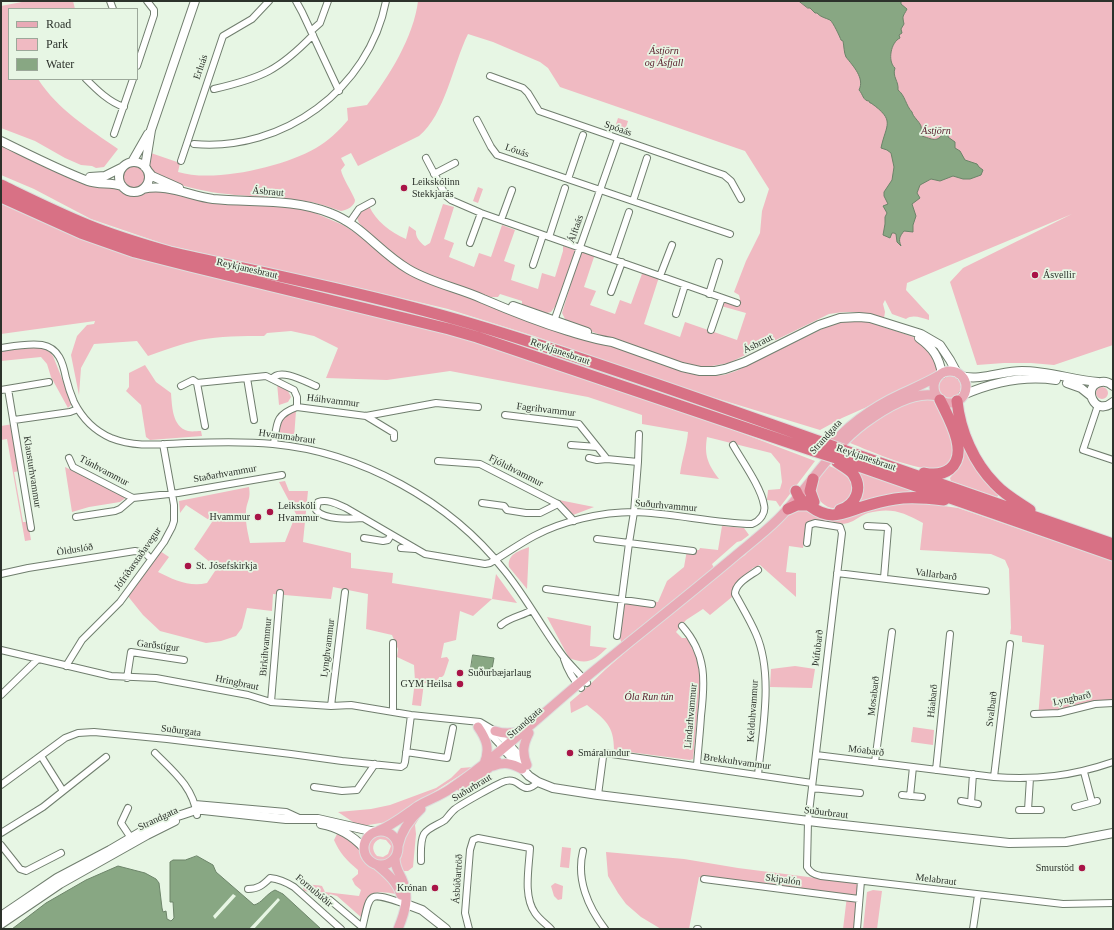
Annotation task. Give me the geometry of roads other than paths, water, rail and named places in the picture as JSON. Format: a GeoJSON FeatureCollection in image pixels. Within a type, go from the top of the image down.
{"type":"FeatureCollection","features":[{"type":"Feature","properties":{"kind":"highway","name":"Reykjanesbraut"},"geometry":{"type":"LineString","coordinates":[[1,185],[88,225],[138,243],[170,252],[391,302],[497,331],[821,442],[835,456],[1113,555]]}},
{"type":"Feature","properties":{"kind":"highway","name":"Reykjanesbraut"},"geometry":{"type":"LineString","coordinates":[[1,197],[81,233],[135,252],[477,337],[814,451],[898,469],[1113,544]]}},
{"type":"Feature","properties":{"kind":"highway"},"geometry":{"type":"LineString","coordinates":[[898,469],[935,475],[944,473],[955,464],[958,454],[957,440],[939,398]]}},
{"type":"Feature","properties":{"kind":"highway"},"geometry":{"type":"LineString","coordinates":[[960,398],[959,414],[965,434],[975,458],[985,472],[1006,494],[1052,522]]}},
{"type":"Feature","properties":{"kind":"highway"},"geometry":{"type":"LineString","coordinates":[[788,509],[797,505],[811,503],[825,509],[838,511],[848,507],[856,498],[858,487],[853,475],[835,456]]}},
{"type":"Feature","properties":{"kind":"highway"},"geometry":{"type":"LineString","coordinates":[[811,503],[810,491],[813,479]]}},
{"type":"Feature","properties":{"kind":"highway"},"geometry":{"type":"LineString","coordinates":[[799,494],[821,513],[833,516],[874,503],[896,499],[919,498],[966,503]]}},
{"type":"Feature","properties":{"kind":"main road"},"geometry":{"type":"LineString","coordinates":[[949,371],[959,375],[965,383],[965,391],[960,398],[949,403],[939,398],[934,388],[934,384],[940,375],[949,371]]}},
{"type":"Feature","properties":{"kind":"main road","name":"Strandgata"},"geometry":{"type":"LineString","coordinates":[[376,831],[389,826],[419,806],[449,790],[470,782],[607,662],[767,530],[788,509],[833,442],[855,422],[885,402],[940,375]]}},
{"type":"Feature","properties":{"kind":"main road","name":"Strandgata"},"geometry":{"type":"LineString","coordinates":[[753,540],[813,479],[850,435],[880,413],[897,404],[926,394],[939,398]]}},
{"type":"Feature","properties":{"kind":"main road"},"geometry":{"type":"LineString","coordinates":[[474,724],[485,736],[488,744],[487,766],[506,763],[524,767],[523,748],[529,730]]}},
{"type":"Feature","properties":{"kind":"main road"},"geometry":{"type":"LineString","coordinates":[[495,731],[513,734],[529,730]]}},
{"type":"Feature","properties":{"kind":"main road","name":"Strandgata"},"geometry":{"type":"LineString","coordinates":[[398,846],[410,820],[432,799]]}},
{"type":"Feature","properties":{"kind":"main road"},"geometry":{"type":"LineString","coordinates":[[398,929],[406,904],[407,897],[405,888],[395,866],[398,846],[394,836],[389,832],[376,831],[366,838],[364,853],[369,860],[377,865],[394,881],[406,904]]}},
{"type":"Feature","properties":{"kind":"main road"},"geometry":{"type":"LineString","coordinates":[[377,865],[387,864],[395,858]]}},
{"type":"Feature","properties":{"kind":"street"},"geometry":{"type":"LineString","coordinates":[[138,60],[141,42],[154,14],[154,10],[147,1]]}},
{"type":"Feature","properties":{"kind":"street"},"geometry":{"type":"LineString","coordinates":[[132,162],[150,130],[195,1]]}},
{"type":"Feature","properties":{"kind":"street","name":"Erluás"},"geometry":{"type":"LineString","coordinates":[[182,161],[223,36],[252,19],[269,1]]}},
{"type":"Feature","properties":{"kind":"street"},"geometry":{"type":"LineString","coordinates":[[296,1],[339,91]]}},
{"type":"Feature","properties":{"kind":"street","name":"Erluás"},"geometry":{"type":"LineString","coordinates":[[214,89],[249,80],[270,71],[290,58],[320,23],[328,1]]}},
{"type":"Feature","properties":{"kind":"street"},"geometry":{"type":"LineString","coordinates":[[194,144],[216,145],[253,140],[290,126],[311,114],[339,91],[349,79],[379,28],[386,1]]}},
{"type":"Feature","properties":{"kind":"street","name":"Spóaás"},"geometry":{"type":"LineString","coordinates":[[490,76],[523,88],[528,93],[539,112],[724,176],[731,181],[741,199]]}},
{"type":"Feature","properties":{"kind":"street"},"geometry":{"type":"LineString","coordinates":[[87,80],[107,98],[118,106],[124,108]]}},
{"type":"Feature","properties":{"kind":"street"},"geometry":{"type":"LineString","coordinates":[[114,134],[133,80]]}},
{"type":"Feature","properties":{"kind":"street","name":"Lóuás"},"geometry":{"type":"LineString","coordinates":[[477,120],[491,147],[497,155],[730,234]]}},
{"type":"Feature","properties":{"kind":"street"},"geometry":{"type":"LineString","coordinates":[[1,141],[58,169],[93,182],[110,183],[122,186],[125,189],[134,192],[143,189],[148,180],[146,168],[150,130]]}},
{"type":"Feature","properties":{"kind":"street"},"geometry":{"type":"LineString","coordinates":[[568,179],[584,135]]}},
{"type":"Feature","properties":{"kind":"street","name":"Álftaás"},"geometry":{"type":"LineString","coordinates":[[554,323],[618,139]]}},
{"type":"Feature","properties":{"kind":"street"},"geometry":{"type":"LineString","coordinates":[[426,158],[446,196],[451,200],[481,213],[737,304]]}},
{"type":"Feature","properties":{"kind":"street"},"geometry":{"type":"LineString","coordinates":[[633,201],[647,158]]}},
{"type":"Feature","properties":{"kind":"street"},"geometry":{"type":"LineString","coordinates":[[84,178],[106,176],[127,163],[132,162],[139,163],[146,168]]}},
{"type":"Feature","properties":{"kind":"street"},"geometry":{"type":"LineString","coordinates":[[434,174],[455,163]]}},
{"type":"Feature","properties":{"kind":"street"},"geometry":{"type":"LineString","coordinates":[[121,168],[118,176],[122,186]]}},
{"type":"Feature","properties":{"kind":"street","name":"Ásbraut"},"geometry":{"type":"LineString","coordinates":[[146,168],[152,176],[176,186],[182,191]]}},
{"type":"Feature","properties":{"kind":"street","name":"Ásbraut"},"geometry":{"type":"LineString","coordinates":[[143,189],[157,186],[215,199],[297,204],[329,212],[350,222],[396,261],[422,276],[483,299],[501,302],[554,323],[604,338],[682,367],[700,371],[715,371],[724,369],[745,362],[831,320],[859,317],[870,318],[921,334],[940,346],[959,375]]}},
{"type":"Feature","properties":{"kind":"street"},"geometry":{"type":"LineString","coordinates":[[533,265],[565,188]]}},
{"type":"Feature","properties":{"kind":"street"},"geometry":{"type":"LineString","coordinates":[[501,220],[512,190]]}},
{"type":"Feature","properties":{"kind":"street"},"geometry":{"type":"LineString","coordinates":[[350,222],[359,209],[372,202]]}},
{"type":"Feature","properties":{"kind":"street"},"geometry":{"type":"LineString","coordinates":[[613,259],[630,212]]}},
{"type":"Feature","properties":{"kind":"street"},"geometry":{"type":"LineString","coordinates":[[470,243],[481,213]]}},
{"type":"Feature","properties":{"kind":"street"},"geometry":{"type":"LineString","coordinates":[[660,276],[672,245]]}},
{"type":"Feature","properties":{"kind":"street"},"geometry":{"type":"LineString","coordinates":[[611,292],[622,262]]}},
{"type":"Feature","properties":{"kind":"street"},"geometry":{"type":"LineString","coordinates":[[709,294],[720,262]]}},
{"type":"Feature","properties":{"kind":"street"},"geometry":{"type":"LineString","coordinates":[[676,314],[685,285]]}},
{"type":"Feature","properties":{"kind":"street"},"geometry":{"type":"LineString","coordinates":[[711,330],[722,298]]}},
{"type":"Feature","properties":{"kind":"street","name":"Ásbraut"},"geometry":{"type":"LineString","coordinates":[[910,331],[926,343],[938,357],[940,375]]}},
{"type":"Feature","properties":{"kind":"street","name":"Hvammabraut"},"geometry":{"type":"LineString","coordinates":[[1,348],[40,345],[54,350],[63,364],[67,384],[78,409],[89,423],[99,432],[127,443],[163,444],[220,442],[274,444],[299,447],[358,464],[392,479],[420,495],[447,515],[476,540],[496,560],[507,573],[583,684]]}},
{"type":"Feature","properties":{"kind":"street"},"geometry":{"type":"LineString","coordinates":[[959,375],[972,378],[1002,372],[1022,371],[1078,380],[1106,382],[1113,386]]}},
{"type":"Feature","properties":{"kind":"street"},"geometry":{"type":"LineString","coordinates":[[272,379],[276,375],[285,374],[316,386]]}},
{"type":"Feature","properties":{"kind":"street"},"geometry":{"type":"LineString","coordinates":[[181,386],[193,380],[197,383],[266,376],[294,390],[297,397],[297,407]]}},
{"type":"Feature","properties":{"kind":"street"},"geometry":{"type":"LineString","coordinates":[[247,378],[254,420]]}},
{"type":"Feature","properties":{"kind":"street"},"geometry":{"type":"LineString","coordinates":[[960,398],[984,387],[1003,381],[1038,378],[1075,385],[1084,389],[1098,406]]}},
{"type":"Feature","properties":{"kind":"street"},"geometry":{"type":"LineString","coordinates":[[1,390],[49,382]]}},
{"type":"Feature","properties":{"kind":"street"},"geometry":{"type":"LineString","coordinates":[[1091,396],[1092,389],[1098,382]]}},
{"type":"Feature","properties":{"kind":"street"},"geometry":{"type":"LineString","coordinates":[[197,383],[205,426]]}},
{"type":"Feature","properties":{"kind":"street","name":"Klausturhvammur"},"geometry":{"type":"LineString","coordinates":[[8,389],[31,528]]}},
{"type":"Feature","properties":{"kind":"street","name":"Háihvammur"},"geometry":{"type":"LineString","coordinates":[[274,444],[279,419],[287,410],[297,407],[366,416],[436,403],[478,407]]}},
{"type":"Feature","properties":{"kind":"street"},"geometry":{"type":"LineString","coordinates":[[1098,406],[1112,404]]}},
{"type":"Feature","properties":{"kind":"street"},"geometry":{"type":"LineString","coordinates":[[1098,406],[1083,450],[1113,460]]}},
{"type":"Feature","properties":{"kind":"street"},"geometry":{"type":"LineString","coordinates":[[14,420],[70,412],[78,409]]}},
{"type":"Feature","properties":{"kind":"street","name":"Fagrihvammur"},"geometry":{"type":"LineString","coordinates":[[506,415],[579,424],[607,459]]}},
{"type":"Feature","properties":{"kind":"street","name":"Háihvammur"},"geometry":{"type":"LineString","coordinates":[[366,416],[394,433],[394,438]]}},
{"type":"Feature","properties":{"kind":"street"},"geometry":{"type":"LineString","coordinates":[[616,636],[634,512],[640,434]]}},
{"type":"Feature","properties":{"kind":"street","name":"Jófríðarstaðavegur"},"geometry":{"type":"LineString","coordinates":[[66,666],[82,640],[120,602],[164,542],[174,521],[174,505],[163,444]]}},
{"type":"Feature","properties":{"kind":"street"},"geometry":{"type":"LineString","coordinates":[[571,445],[597,447]]}},
{"type":"Feature","properties":{"kind":"street","name":"Suðurhvammur"},"geometry":{"type":"LineString","coordinates":[[496,560],[535,535],[574,521],[611,513],[634,512],[749,524],[756,523],[762,517],[764,504],[759,491],[733,445]]}},
{"type":"Feature","properties":{"kind":"street","name":"Túnhvammur"},"geometry":{"type":"LineString","coordinates":[[69,458],[73,467],[133,498]]}},
{"type":"Feature","properties":{"kind":"street"},"geometry":{"type":"LineString","coordinates":[[589,458],[597,460],[607,459],[638,462]]}},
{"type":"Feature","properties":{"kind":"street","name":"Fjóluhvammur"},"geometry":{"type":"LineString","coordinates":[[438,461],[480,464],[558,504],[574,521]]}},
{"type":"Feature","properties":{"kind":"street","name":"Staðarhvammur"},"geometry":{"type":"LineString","coordinates":[[171,493],[282,475]]}},
{"type":"Feature","properties":{"kind":"street","name":"Túnhvammur"},"geometry":{"type":"LineString","coordinates":[[76,517],[115,511],[120,509],[133,498],[171,493]]}},
{"type":"Feature","properties":{"kind":"street"},"geometry":{"type":"LineString","coordinates":[[363,518],[349,519],[322,515],[316,510],[316,505],[321,501],[332,502],[346,508],[425,554],[485,564],[496,560]]}},
{"type":"Feature","properties":{"kind":"street"},"geometry":{"type":"LineString","coordinates":[[482,503],[504,506],[507,510],[540,513],[558,504]]}},
{"type":"Feature","properties":{"kind":"street","name":"Þúfubarð"},"geometry":{"type":"LineString","coordinates":[[807,543],[810,525],[815,523],[840,527],[842,533],[838,573],[808,821]]}},
{"type":"Feature","properties":{"kind":"street"},"geometry":{"type":"LineString","coordinates":[[867,526],[883,526],[888,529],[884,578]]}},
{"type":"Feature","properties":{"kind":"street"},"geometry":{"type":"LineString","coordinates":[[364,538],[383,541],[388,540],[391,535]]}},
{"type":"Feature","properties":{"kind":"street"},"geometry":{"type":"LineString","coordinates":[[597,539],[693,551]]}},
{"type":"Feature","properties":{"kind":"street"},"geometry":{"type":"LineString","coordinates":[[401,548],[416,549]]}},
{"type":"Feature","properties":{"kind":"street","name":"Ölduslóð"},"geometry":{"type":"LineString","coordinates":[[1,574],[134,551],[145,553],[151,559]]}},
{"type":"Feature","properties":{"kind":"street","name":"Kelduhvammur"},"geometry":{"type":"LineString","coordinates":[[758,570],[738,585],[735,589],[735,594],[757,635],[765,671],[766,684],[758,775]]}},
{"type":"Feature","properties":{"kind":"street","name":"Vallarbarð"},"geometry":{"type":"LineString","coordinates":[[838,573],[986,591]]}},
{"type":"Feature","properties":{"kind":"street"},"geometry":{"type":"LineString","coordinates":[[546,589],[652,604]]}},
{"type":"Feature","properties":{"kind":"street","name":"Lynghvammur"},"geometry":{"type":"LineString","coordinates":[[331,706],[345,592]]}},
{"type":"Feature","properties":{"kind":"street","name":"Birkihvammur"},"geometry":{"type":"LineString","coordinates":[[271,702],[280,594]]}},
{"type":"Feature","properties":{"kind":"street"},"geometry":{"type":"LineString","coordinates":[[501,625],[506,620],[526,614],[532,610]]}},
{"type":"Feature","properties":{"kind":"street","name":"Lindarhvammur"},"geometry":{"type":"LineString","coordinates":[[682,626],[695,645],[704,668],[705,684],[697,766]]}},
{"type":"Feature","properties":{"kind":"street","name":"Mosabarð"},"geometry":{"type":"LineString","coordinates":[[876,762],[892,632]]}},
{"type":"Feature","properties":{"kind":"street","name":"Háabarð"},"geometry":{"type":"LineString","coordinates":[[936,770],[950,634]]}},
{"type":"Feature","properties":{"kind":"street"},"geometry":{"type":"LineString","coordinates":[[393,643],[393,712]]}},
{"type":"Feature","properties":{"kind":"street","name":"Svalbarð"},"geometry":{"type":"LineString","coordinates":[[994,777],[1010,644]]}},
{"type":"Feature","properties":{"kind":"street","name":"Hringbraut"},"geometry":{"type":"LineString","coordinates":[[1,650],[111,676],[127,678],[156,678],[248,695],[271,702],[331,706],[351,705],[474,724],[490,734],[507,749]]}},
{"type":"Feature","properties":{"kind":"street","name":"Garðstígur"},"geometry":{"type":"LineString","coordinates":[[127,678],[132,652],[184,660]]}},
{"type":"Feature","properties":{"kind":"street"},"geometry":{"type":"LineString","coordinates":[[1,695],[38,659]]}},
{"type":"Feature","properties":{"kind":"street","name":"Lyngbarð"},"geometry":{"type":"LineString","coordinates":[[1034,714],[1059,713],[1095,704],[1113,703]]}},
{"type":"Feature","properties":{"kind":"street","name":"Suðurgata"},"geometry":{"type":"LineString","coordinates":[[1,785],[65,738],[75,733],[94,732],[167,739],[401,767],[404,765],[411,715]]}},
{"type":"Feature","properties":{"kind":"street","name":"Hringbraut"},"geometry":{"type":"LineString","coordinates":[[474,724],[480,722],[495,731],[507,749]]}},
{"type":"Feature","properties":{"kind":"street"},"geometry":{"type":"LineString","coordinates":[[406,752],[447,758],[453,728]]}},
{"type":"Feature","properties":{"kind":"street"},"geometry":{"type":"LineString","coordinates":[[507,749],[537,781]]}},
{"type":"Feature","properties":{"kind":"street"},"geometry":{"type":"LineString","coordinates":[[155,753],[189,789],[196,810]]}},
{"type":"Feature","properties":{"kind":"street","name":"Brekkuhvammur"},"geometry":{"type":"LineString","coordinates":[[598,795],[603,757],[605,753],[758,775],[812,785]]}},
{"type":"Feature","properties":{"kind":"street","name":"Móabarð"},"geometry":{"type":"LineString","coordinates":[[816,755],[994,777],[1030,778],[1084,772],[1113,762]]}},
{"type":"Feature","properties":{"kind":"street"},"geometry":{"type":"LineString","coordinates":[[41,756],[63,791]]}},
{"type":"Feature","properties":{"kind":"street"},"geometry":{"type":"LineString","coordinates":[[1,834],[43,807],[106,758]]}},
{"type":"Feature","properties":{"kind":"street"},"geometry":{"type":"LineString","coordinates":[[314,787],[342,791],[357,790],[375,764]]}},
{"type":"Feature","properties":{"kind":"street"},"geometry":{"type":"LineString","coordinates":[[910,796],[913,767]]}},
{"type":"Feature","properties":{"kind":"street"},"geometry":{"type":"LineString","coordinates":[[1075,806],[1094,802],[1084,772]]}},
{"type":"Feature","properties":{"kind":"street"},"geometry":{"type":"LineString","coordinates":[[970,803],[973,774]]}},
{"type":"Feature","properties":{"kind":"street"},"geometry":{"type":"LineString","coordinates":[[1028,810],[1030,778]]}},
{"type":"Feature","properties":{"kind":"street","name":"Suðurbraut"},"geometry":{"type":"LineString","coordinates":[[421,861],[423,837],[426,832],[444,820],[455,809],[505,781],[515,782],[528,789],[532,788],[537,781],[553,788],[598,795],[808,821],[1009,843],[1066,842],[1113,833]]}},
{"type":"Feature","properties":{"kind":"street"},"geometry":{"type":"LineString","coordinates":[[812,785],[860,793]]}},
{"type":"Feature","properties":{"kind":"street"},"geometry":{"type":"LineString","coordinates":[[902,795],[922,797]]}},
{"type":"Feature","properties":{"kind":"street"},"geometry":{"type":"LineString","coordinates":[[961,801],[978,804]]}},
{"type":"Feature","properties":{"kind":"street","name":"Strandgata"},"geometry":{"type":"LineString","coordinates":[[128,808],[121,823],[131,838]]}},
{"type":"Feature","properties":{"kind":"street","name":"Strandgata"},"geometry":{"type":"LineString","coordinates":[[1,916],[57,878],[162,822],[196,810],[286,819],[329,821],[362,830],[376,831]]}},
{"type":"Feature","properties":{"kind":"street","name":"Strandgata"},"geometry":{"type":"LineString","coordinates":[[1,924],[60,884],[147,835],[196,810],[221,815],[278,822],[325,825],[351,837],[364,848]]}},
{"type":"Feature","properties":{"kind":"street"},"geometry":{"type":"LineString","coordinates":[[1019,810],[1041,810]]}},
{"type":"Feature","properties":{"kind":"street","name":"Melabraut"},"geometry":{"type":"LineString","coordinates":[[808,821],[807,867],[816,875],[1063,904],[1113,903]]}},
{"type":"Feature","properties":{"kind":"street","name":"Ásbúðartröð"},"geometry":{"type":"LineString","coordinates":[[469,929],[466,917],[466,903],[470,850],[473,840],[478,838],[530,848],[529,899],[536,914],[551,929]]}},
{"type":"Feature","properties":{"kind":"street"},"geometry":{"type":"LineString","coordinates":[[1,845],[20,869],[24,871],[30,870],[61,853]]}},
{"type":"Feature","properties":{"kind":"street"},"geometry":{"type":"LineString","coordinates":[[583,851],[580,866],[582,882],[589,902],[605,929]]}},
{"type":"Feature","properties":{"kind":"street","name":"Fornubúðir"},"geometry":{"type":"LineString","coordinates":[[248,889],[255,889],[262,886],[270,878],[287,882],[341,929]]}},
{"type":"Feature","properties":{"kind":"street","name":"Skipalón"},"geometry":{"type":"LineString","coordinates":[[704,879],[859,899]]}},
{"type":"Feature","properties":{"kind":"street"},"geometry":{"type":"LineString","coordinates":[[857,929],[862,881]]}},
{"type":"Feature","properties":{"kind":"street"},"geometry":{"type":"LineString","coordinates":[[973,929],[978,895]]}},
{"type":"Feature","properties":{"kind":"street","name":"Fornubúðir"},"geometry":{"type":"LineString","coordinates":[[330,900],[362,928],[369,901],[374,896],[380,896],[406,904]]}},
{"type":"Feature","properties":{"kind":"street"},"geometry":{"type":"LineString","coordinates":[[406,904],[422,910],[446,929]]}},
{"type":"Feature","properties":{"kind":"water","name":"Ástjörn"},"geometry":{"type":"Polygon","coordinates":[[[799,1],[901,1],[901,4],[907,9],[903,16],[904,24],[901,29],[902,33],[899,35],[900,38],[894,43],[891,52],[891,61],[895,68],[894,74],[898,84],[898,90],[920,124],[922,136],[930,139],[938,139],[946,130],[949,133],[948,137],[955,142],[955,148],[960,151],[965,160],[977,164],[983,170],[981,175],[970,179],[963,179],[953,176],[940,181],[931,179],[920,185],[917,193],[920,198],[912,204],[916,216],[913,225],[913,232],[904,231],[901,234],[901,246],[897,242],[896,234],[892,233],[890,238],[883,235],[885,217],[887,213],[883,206],[888,204],[884,196],[884,192],[892,180],[894,167],[891,153],[881,148],[887,128],[884,114],[869,101],[864,99],[859,90],[860,81],[857,72],[846,57],[843,41],[841,40],[831,21],[815,13],[799,1]]]}},
{"type":"Feature","properties":{"kind":"water"},"geometry":{"type":"Polygon","coordinates":[[[473,655],[494,658],[492,669],[488,669],[484,675],[471,668],[473,655]]]}},
{"type":"Feature","properties":{"kind":"water"},"geometry":{"type":"Polygon","coordinates":[[[197,856],[213,865],[216,872],[254,905],[275,890],[283,894],[321,929],[12,929],[46,903],[86,880],[118,866],[145,873],[156,879],[159,883],[163,912],[166,911],[167,919],[171,921],[174,918],[173,902],[170,902],[170,862],[173,860],[185,860],[197,856]]]}},
{"type":"Feature","properties":{"kind":"place","name":"Leikskólinn Stekkjarás"},"geometry":{"type":"Point","coordinates":[404,188]}},
{"type":"Feature","properties":{"kind":"place","name":"Ásvellir"},"geometry":{"type":"Point","coordinates":[1035,275]}},
{"type":"Feature","properties":{"kind":"place","name":"Leikskóli Hvammur"},"geometry":{"type":"Point","coordinates":[270,512]}},
{"type":"Feature","properties":{"kind":"place","name":"Hvammur"},"geometry":{"type":"Point","coordinates":[258,517]}},
{"type":"Feature","properties":{"kind":"place","name":"St. Jósefskirkja"},"geometry":{"type":"Point","coordinates":[188,566]}},
{"type":"Feature","properties":{"kind":"place","name":"Suðurbæjarlaug"},"geometry":{"type":"Point","coordinates":[460,673]}},
{"type":"Feature","properties":{"kind":"place","name":"GYM Heilsa"},"geometry":{"type":"Point","coordinates":[460,684]}},
{"type":"Feature","properties":{"kind":"place","name":"Smáralundur"},"geometry":{"type":"Point","coordinates":[570,753]}},
{"type":"Feature","properties":{"kind":"place","name":"Smurstöd"},"geometry":{"type":"Point","coordinates":[1082,868]}},
{"type":"Feature","properties":{"kind":"place","name":"Krónan"},"geometry":{"type":"Point","coordinates":[435,888]}},
{"type":"Feature","properties":{"kind":"park label","name":"Ástjörn og Ásfjall"},"geometry":{"type":"Point","coordinates":[664,56]}},
{"type":"Feature","properties":{"kind":"park label","name":"Óla Run tún"},"geometry":{"type":"Point","coordinates":[649,697]}}]}
